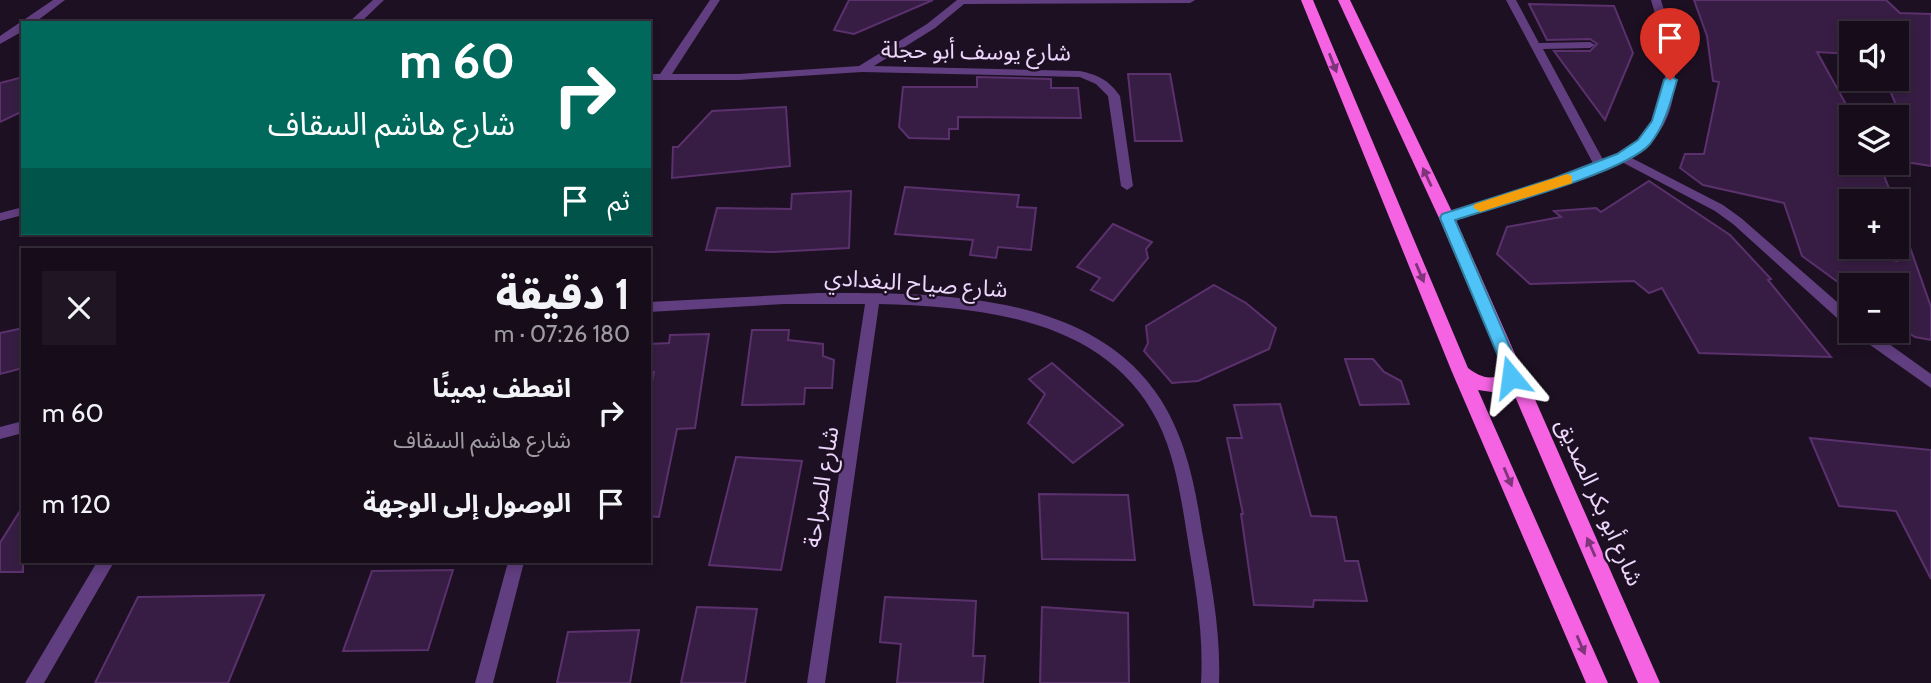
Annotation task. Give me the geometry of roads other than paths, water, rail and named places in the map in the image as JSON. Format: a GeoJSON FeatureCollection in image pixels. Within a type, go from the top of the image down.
{"type":"FeatureCollection","features":[{"type":"Feature","properties":{"kind":"main road"},"geometry":{"type":"LineString","coordinates":[[1307,0],[1461,372],[1597,683]]}},
{"type":"Feature","properties":{"kind":"main road","name":"شارع أبو بكر الصديق"},"geometry":{"type":"LineString","coordinates":[[1344,0],[1447,218],[1649,683]]}},
{"type":"Feature","properties":{"kind":"main road"},"geometry":{"type":"LineString","coordinates":[[1461,372],[1478,383],[1498,385],[1511,377],[1512,370]]}},
{"type":"Feature","properties":{"kind":"street"},"geometry":{"type":"LineString","coordinates":[[30,21],[60,0]]}},
{"type":"Feature","properties":{"kind":"street"},"geometry":{"type":"LineString","coordinates":[[355,21],[379,0]]}},
{"type":"Feature","properties":{"kind":"street"},"geometry":{"type":"LineString","coordinates":[[663,78],[715,0]]}},
{"type":"Feature","properties":{"kind":"street"},"geometry":{"type":"LineString","coordinates":[[963,1],[1190,0]]}},
{"type":"Feature","properties":{"kind":"street"},"geometry":{"type":"LineString","coordinates":[[1511,0],[1601,167]]}},
{"type":"Feature","properties":{"kind":"street"},"geometry":{"type":"LineString","coordinates":[[1447,218],[1601,167],[1643,143],[1659,121],[1667,97],[1670,62],[1656,0]]}},
{"type":"Feature","properties":{"kind":"street","name":"شارع يوسف أبو حجلة"},"geometry":{"type":"LineString","coordinates":[[862,69],[931,26],[963,1]]}},
{"type":"Feature","properties":{"kind":"street"},"geometry":{"type":"LineString","coordinates":[[0,41],[21,27]]}},
{"type":"Feature","properties":{"kind":"street"},"geometry":{"type":"LineString","coordinates":[[1537,46],[1590,45]]}},
{"type":"Feature","properties":{"kind":"street","name":"شارع يوسف أبو حجلة"},"geometry":{"type":"LineString","coordinates":[[651,77],[739,77],[862,69],[1071,72],[1100,80],[1110,89],[1117,105],[1128,186]]}},
{"type":"Feature","properties":{"kind":"street"},"geometry":{"type":"LineString","coordinates":[[1622,157],[1719,208],[1839,311]]}},
{"type":"Feature","properties":{"kind":"street"},"geometry":{"type":"LineString","coordinates":[[0,218],[21,212]]}},
{"type":"Feature","properties":{"kind":"street","name":"شارع صياح البغدادي"},"geometry":{"type":"LineString","coordinates":[[651,307],[771,299],[873,298],[967,304],[1052,322],[1089,341],[1115,360],[1139,384],[1154,403],[1179,452],[1210,633],[1210,683]]}},
{"type":"Feature","properties":{"kind":"street","name":"شارع الصراحة"},"geometry":{"type":"LineString","coordinates":[[816,683],[873,298]]}},
{"type":"Feature","properties":{"kind":"street"},"geometry":{"type":"LineString","coordinates":[[1877,343],[1931,382]]}},
{"type":"Feature","properties":{"kind":"street"},"geometry":{"type":"LineString","coordinates":[[0,433],[21,428]]}},
{"type":"Feature","properties":{"kind":"street"},"geometry":{"type":"LineString","coordinates":[[34,683],[105,563]]}},
{"type":"Feature","properties":{"kind":"street"},"geometry":{"type":"LineString","coordinates":[[484,683],[516,563]]}}]}
